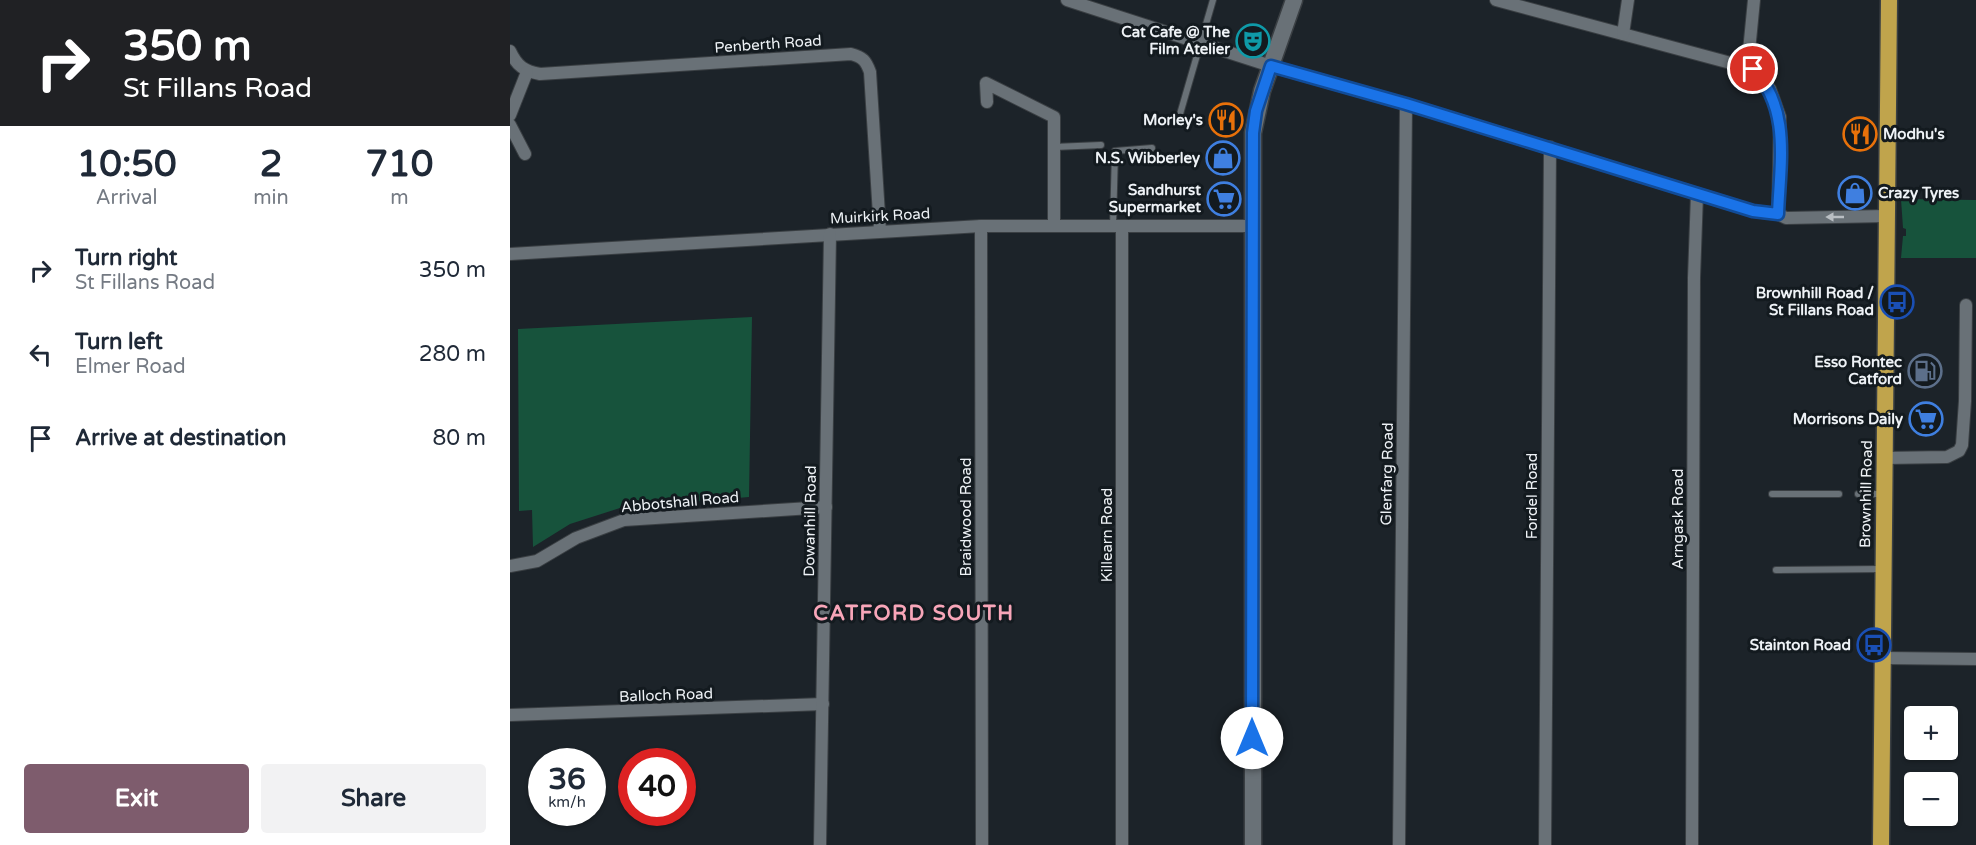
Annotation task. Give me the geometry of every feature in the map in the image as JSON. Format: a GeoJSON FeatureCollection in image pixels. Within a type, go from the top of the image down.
{"type":"FeatureCollection","features":[{"type":"Feature","properties":{"kind":"highway","name":"Brownhill Road"},"geometry":{"type":"LineString","coordinates":[[1881,845],[1889,0]]}},
{"type":"Feature","properties":{"kind":"street"},"geometry":{"type":"LineString","coordinates":[[1067,0],[1271,66],[1550,147],[1753,211],[1778,214],[1786,218],[1886,216]]}},
{"type":"Feature","properties":{"kind":"street"},"geometry":{"type":"LineString","coordinates":[[1252,845],[1253,126],[1294,0]]}},
{"type":"Feature","properties":{"kind":"street"},"geometry":{"type":"LineString","coordinates":[[1498,0],[1753,69]]}},
{"type":"Feature","properties":{"kind":"street"},"geometry":{"type":"LineString","coordinates":[[1623,34],[1628,0]]}},
{"type":"Feature","properties":{"kind":"street"},"geometry":{"type":"LineString","coordinates":[[1754,0],[1749,51],[1753,69],[1770,89],[1780,117],[1778,214]]}},
{"type":"Feature","properties":{"kind":"street"},"geometry":{"type":"LineString","coordinates":[[510,51],[518,65],[527,72],[510,115]]}},
{"type":"Feature","properties":{"kind":"street","name":"Penberth Road"},"geometry":{"type":"LineString","coordinates":[[527,72],[540,74],[851,54],[860,56],[866,61],[870,72],[880,231]]}},
{"type":"Feature","properties":{"kind":"street"},"geometry":{"type":"LineString","coordinates":[[987,102],[986,83],[1054,117],[1054,226]]}},
{"type":"Feature","properties":{"kind":"street","name":"Glenfarg Road"},"geometry":{"type":"LineString","coordinates":[[1400,845],[1406,104]]}},
{"type":"Feature","properties":{"kind":"street"},"geometry":{"type":"LineString","coordinates":[[510,125],[525,154]]}},
{"type":"Feature","properties":{"kind":"street","name":"Fordel Road"},"geometry":{"type":"LineString","coordinates":[[1545,845],[1550,147]]}},
{"type":"Feature","properties":{"kind":"street","name":"Arngask Road"},"geometry":{"type":"LineString","coordinates":[[1692,845],[1697,194]]}},
{"type":"Feature","properties":{"kind":"street","name":"Muirkirk Road"},"geometry":{"type":"LineString","coordinates":[[510,254],[981,226],[1252,226]]}},
{"type":"Feature","properties":{"kind":"street","name":"Braidwood Road"},"geometry":{"type":"LineString","coordinates":[[981,226],[982,845]]}},
{"type":"Feature","properties":{"kind":"street","name":"Killearn Road"},"geometry":{"type":"LineString","coordinates":[[1117,226],[1122,845]]}},
{"type":"Feature","properties":{"kind":"street","name":"Dowanhill Road"},"geometry":{"type":"LineString","coordinates":[[820,845],[830,234]]}},
{"type":"Feature","properties":{"kind":"street"},"geometry":{"type":"LineString","coordinates":[[1884,458],[1947,457],[1959,452],[1962,445],[1971,345],[1966,305]]}},
{"type":"Feature","properties":{"kind":"street","name":"Abbotshall Road"},"geometry":{"type":"LineString","coordinates":[[510,566],[537,561],[576,538],[624,520],[826,507]]}},
{"type":"Feature","properties":{"kind":"street"},"geometry":{"type":"LineString","coordinates":[[1882,658],[1976,659]]}},
{"type":"Feature","properties":{"kind":"street","name":"Balloch Road"},"geometry":{"type":"LineString","coordinates":[[510,715],[823,704]]}},
{"type":"Feature","properties":{"kind":"lane"},"geometry":{"type":"LineString","coordinates":[[1178,121],[1198,43],[1213,0]]}},
{"type":"Feature","properties":{"kind":"lane"},"geometry":{"type":"LineString","coordinates":[[1054,147],[1101,145]]}},
{"type":"Feature","properties":{"kind":"lane"},"geometry":{"type":"LineString","coordinates":[[1117,226],[1115,151],[1152,148]]}},
{"type":"Feature","properties":{"kind":"lane"},"geometry":{"type":"LineString","coordinates":[[1772,494],[1839,494]]}},
{"type":"Feature","properties":{"kind":"lane"},"geometry":{"type":"LineString","coordinates":[[1858,494],[1884,494]]}},
{"type":"Feature","properties":{"kind":"lane"},"geometry":{"type":"LineString","coordinates":[[1776,570],[1883,569]]}},
{"type":"Feature","properties":{"kind":"green space"},"geometry":{"type":"Polygon","coordinates":[[[1901,199],[1976,200],[1976,258],[1901,258],[1906,229],[1903,228],[1901,199]]]}},
{"type":"Feature","properties":{"kind":"green space"},"geometry":{"type":"Polygon","coordinates":[[[752,317],[749,497],[620,508],[570,524],[533,547],[532,510],[519,511],[518,329],[752,317]]]}},
{"type":"Feature","properties":{"kind":"place","name":"Cat Cafe @ The Film Atelier"},"geometry":{"type":"Point","coordinates":[1253,41]}},
{"type":"Feature","properties":{"kind":"place","name":"Morley's"},"geometry":{"type":"Point","coordinates":[1226,120]}},
{"type":"Feature","properties":{"kind":"place","name":"Modhu's"},"geometry":{"type":"Point","coordinates":[1860,134]}},
{"type":"Feature","properties":{"kind":"place","name":"N.S. Wibberley"},"geometry":{"type":"Point","coordinates":[1223,158]}},
{"type":"Feature","properties":{"kind":"place","name":"Crazy Tyres"},"geometry":{"type":"Point","coordinates":[1855,193]}},
{"type":"Feature","properties":{"kind":"place","name":"Sandhurst Supermarket"},"geometry":{"type":"Point","coordinates":[1224,199]}},
{"type":"Feature","properties":{"kind":"place","name":"Brownhill Road / St Fillans Road"},"geometry":{"type":"Point","coordinates":[1897,302]}},
{"type":"Feature","properties":{"kind":"place","name":"Esso Rontec Catford"},"geometry":{"type":"Point","coordinates":[1925,371]}},
{"type":"Feature","properties":{"kind":"place","name":"Morrisons Daily"},"geometry":{"type":"Point","coordinates":[1926,419]}},
{"type":"Feature","properties":{"kind":"place","name":"Stainton Road"},"geometry":{"type":"Point","coordinates":[1874,645]}},
{"type":"Feature","properties":{"kind":"district","name":"CATFORD SOUTH"},"geometry":{"type":"Point","coordinates":[914,613]}},
{"type":"Feature","properties":{"kind":"route"},"geometry":{"type":"LineString","coordinates":[[1252,738],[1253,133],[1256,111],[1271,66],[1550,147],[1753,211],[1778,214],[1780,117],[1770,89],[1753,69]]}}]}
